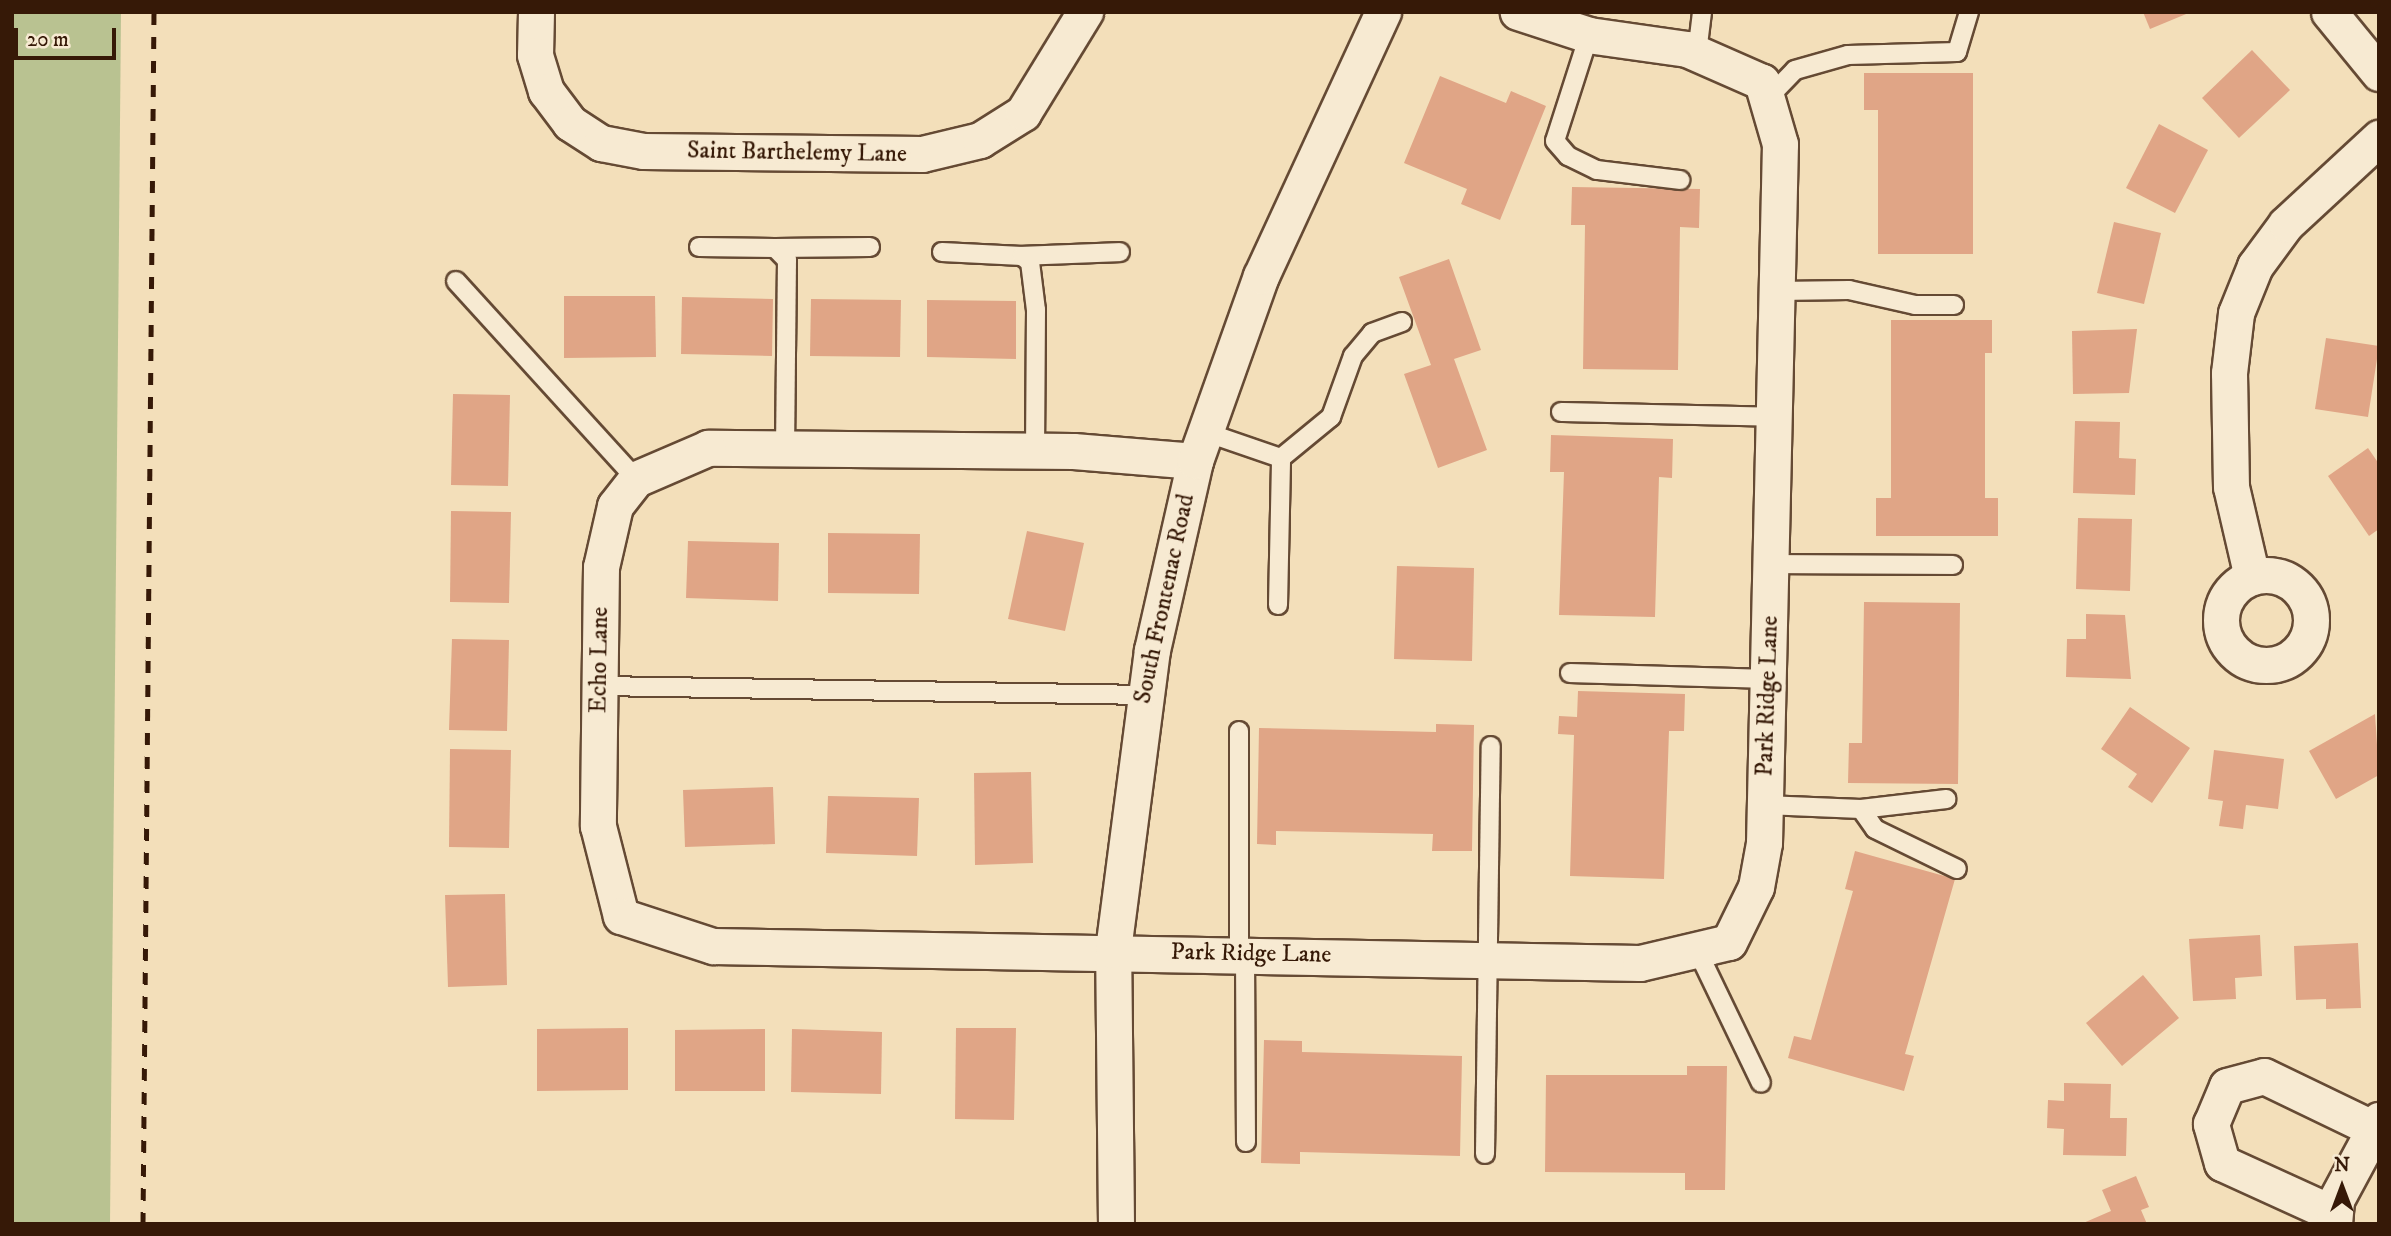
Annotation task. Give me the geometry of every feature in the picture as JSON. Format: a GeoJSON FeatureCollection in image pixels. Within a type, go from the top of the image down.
{"type":"FeatureCollection","features":[{"type":"Feature","properties":{"kind":"street","name":"Saint Barthelemy Lane"},"geometry":{"type":"LineString","coordinates":[[536,12],[536,55],[546,91],[570,123],[601,143],[643,151],[922,154],[980,140],[1023,113],[1085,12]]}},
{"type":"Feature","properties":{"kind":"street","name":"South Frontenac Road"},"geometry":{"type":"LineString","coordinates":[[1116,1224],[1113,950],[1145,695],[1200,446],[1291,203],[1383,12]]}},
{"type":"Feature","properties":{"kind":"street","name":"Park Ridge Lane"},"geometry":{"type":"LineString","coordinates":[[1113,950],[1640,963],[1698,952],[1729,942],[1756,887],[1765,805],[1781,169],[1767,99],[1762,82],[1696,53],[1589,35],[1518,12]]}},
{"type":"Feature","properties":{"kind":"street"},"geometry":{"type":"LineString","coordinates":[[2329,12],[2379,73]]}},
{"type":"Feature","properties":{"kind":"street"},"geometry":{"type":"LineString","coordinates":[[2252,577],[2231,487],[2229,373],[2236,313],[2255,265],[2286,224],[2379,138]]}},
{"type":"Feature","properties":{"kind":"street","name":"Echo Lane"},"geometry":{"type":"LineString","coordinates":[[1113,950],[713,946],[621,916],[598,826],[604,538],[615,506],[636,479],[692,451],[1035,450],[1200,446]]}},
{"type":"Feature","properties":{"kind":"street"},"geometry":{"type":"LineString","coordinates":[[2264,1076],[2375,1124],[2334,1219],[2222,1163],[2211,1124],[2227,1086],[2264,1076]]}},
{"type":"Feature","properties":{"kind":"lane"},"geometry":{"type":"LineString","coordinates":[[1696,53],[1702,12]]}},
{"type":"Feature","properties":{"kind":"lane"},"geometry":{"type":"LineString","coordinates":[[1767,99],[1795,70],[1848,55],[1957,51],[1969,12]]}},
{"type":"Feature","properties":{"kind":"lane"},"geometry":{"type":"LineString","coordinates":[[1589,35],[1555,141],[1597,170],[1680,180]]}},
{"type":"Feature","properties":{"kind":"lane"},"geometry":{"type":"LineString","coordinates":[[699,247],[870,247]]}},
{"type":"Feature","properties":{"kind":"lane"},"geometry":{"type":"LineString","coordinates":[[775,248],[789,272],[785,449]]}},
{"type":"Feature","properties":{"kind":"lane"},"geometry":{"type":"LineString","coordinates":[[942,251],[1022,256],[1120,252]]}},
{"type":"Feature","properties":{"kind":"lane"},"geometry":{"type":"LineString","coordinates":[[1022,256],[1035,273],[1035,450]]}},
{"type":"Feature","properties":{"kind":"lane"},"geometry":{"type":"LineString","coordinates":[[456,281],[636,479]]}},
{"type":"Feature","properties":{"kind":"lane"},"geometry":{"type":"LineString","coordinates":[[1778,291],[1849,290],[1915,305],[1954,305]]}},
{"type":"Feature","properties":{"kind":"lane"},"geometry":{"type":"LineString","coordinates":[[1200,446],[1281,458],[1331,417],[1353,356],[1372,333],[1402,322]]}},
{"type":"Feature","properties":{"kind":"lane"},"geometry":{"type":"LineString","coordinates":[[1561,412],[1775,417]]}},
{"type":"Feature","properties":{"kind":"lane"},"geometry":{"type":"LineString","coordinates":[[1278,605],[1281,458]]}},
{"type":"Feature","properties":{"kind":"lane"},"geometry":{"type":"LineString","coordinates":[[1771,564],[1953,565]]}},
{"type":"Feature","properties":{"kind":"lane"},"geometry":{"type":"LineString","coordinates":[[1570,673],[1768,679]]}},
{"type":"Feature","properties":{"kind":"lane"},"geometry":{"type":"LineString","coordinates":[[599,686],[1145,695]]}},
{"type":"Feature","properties":{"kind":"lane"},"geometry":{"type":"LineString","coordinates":[[1239,731],[1246,1142]]}},
{"type":"Feature","properties":{"kind":"lane"},"geometry":{"type":"LineString","coordinates":[[1485,1154],[1490,959],[1490,746]]}},
{"type":"Feature","properties":{"kind":"lane"},"geometry":{"type":"LineString","coordinates":[[1765,805],[1861,808],[1946,799]]}},
{"type":"Feature","properties":{"kind":"lane"},"geometry":{"type":"LineString","coordinates":[[1861,808],[1875,829],[1957,869]]}},
{"type":"Feature","properties":{"kind":"lane"},"geometry":{"type":"LineString","coordinates":[[1698,952],[1761,1083]]}},
{"type":"Feature","properties":{"kind":"green space"},"geometry":{"type":"Polygon","coordinates":[[[12,12],[121,12],[110,1224],[12,1224],[12,12]]]}},
{"type":"Feature","properties":{"kind":"building"},"geometry":{"type":"Polygon","coordinates":[[[2143,12],[2191,12],[2150,29],[2143,12]]]}},
{"type":"Feature","properties":{"kind":"building"},"geometry":{"type":"Polygon","coordinates":[[[2252,50],[2290,90],[2239,138],[2202,98],[2252,50]]]}},
{"type":"Feature","properties":{"kind":"building"},"geometry":{"type":"Polygon","coordinates":[[[1864,73],[1973,73],[1973,254],[1878,254],[1878,110],[1864,110],[1864,73]]]}},
{"type":"Feature","properties":{"kind":"building"},"geometry":{"type":"Polygon","coordinates":[[[1440,76],[1506,103],[1511,91],[1546,106],[1500,220],[1461,204],[1467,189],[1404,163],[1440,76]]]}},
{"type":"Feature","properties":{"kind":"building"},"geometry":{"type":"Polygon","coordinates":[[[2159,124],[2208,150],[2175,213],[2126,188],[2159,124]]]}},
{"type":"Feature","properties":{"kind":"building"},"geometry":{"type":"Polygon","coordinates":[[[1572,187],[1700,189],[1699,228],[1680,227],[1678,370],[1583,369],[1585,225],[1571,225],[1572,187]]]}},
{"type":"Feature","properties":{"kind":"building"},"geometry":{"type":"Polygon","coordinates":[[[2114,222],[2161,233],[2144,304],[2097,293],[2114,222]]]}},
{"type":"Feature","properties":{"kind":"building"},"geometry":{"type":"Polygon","coordinates":[[[1449,259],[1481,350],[1454,359],[1487,450],[1438,468],[1404,374],[1431,365],[1399,277],[1449,259]]]}},
{"type":"Feature","properties":{"kind":"building"},"geometry":{"type":"Polygon","coordinates":[[[564,296],[655,296],[656,357],[564,358],[564,296]]]}},
{"type":"Feature","properties":{"kind":"building"},"geometry":{"type":"Polygon","coordinates":[[[682,297],[773,299],[772,356],[681,354],[682,297]]]}},
{"type":"Feature","properties":{"kind":"building"},"geometry":{"type":"Polygon","coordinates":[[[811,299],[901,300],[900,357],[810,356],[811,299]]]}},
{"type":"Feature","properties":{"kind":"building"},"geometry":{"type":"Polygon","coordinates":[[[927,300],[1016,301],[1016,359],[927,357],[927,300]]]}},
{"type":"Feature","properties":{"kind":"building"},"geometry":{"type":"Polygon","coordinates":[[[1891,320],[1992,320],[1992,353],[1985,353],[1985,498],[1998,498],[1998,536],[1876,536],[1876,498],[1891,498],[1891,320]]]}},
{"type":"Feature","properties":{"kind":"building"},"geometry":{"type":"Polygon","coordinates":[[[2137,329],[2129,393],[2073,394],[2072,331],[2137,329]]]}},
{"type":"Feature","properties":{"kind":"building"},"geometry":{"type":"Polygon","coordinates":[[[2326,338],[2379,346],[2368,417],[2315,409],[2326,338]]]}},
{"type":"Feature","properties":{"kind":"building"},"geometry":{"type":"Polygon","coordinates":[[[453,394],[510,395],[508,486],[451,485],[453,394]]]}},
{"type":"Feature","properties":{"kind":"building"},"geometry":{"type":"Polygon","coordinates":[[[2075,421],[2120,422],[2119,458],[2136,459],[2135,495],[2073,493],[2075,421]]]}},
{"type":"Feature","properties":{"kind":"building"},"geometry":{"type":"Polygon","coordinates":[[[1551,435],[1673,439],[1672,478],[1659,477],[1655,617],[1559,615],[1564,472],[1550,472],[1551,435]]]}},
{"type":"Feature","properties":{"kind":"building"},"geometry":{"type":"Polygon","coordinates":[[[2368,448],[2379,464],[2379,529],[2369,536],[2328,476],[2368,448]]]}},
{"type":"Feature","properties":{"kind":"building"},"geometry":{"type":"Polygon","coordinates":[[[451,511],[511,512],[509,603],[450,602],[451,511]]]}},
{"type":"Feature","properties":{"kind":"building"},"geometry":{"type":"Polygon","coordinates":[[[2078,518],[2132,519],[2130,591],[2076,589],[2078,518]]]}},
{"type":"Feature","properties":{"kind":"building"},"geometry":{"type":"Polygon","coordinates":[[[1027,531],[1084,543],[1065,631],[1008,619],[1027,531]]]}},
{"type":"Feature","properties":{"kind":"building"},"geometry":{"type":"Polygon","coordinates":[[[828,533],[920,534],[919,594],[828,593],[828,533]]]}},
{"type":"Feature","properties":{"kind":"building"},"geometry":{"type":"Polygon","coordinates":[[[688,541],[779,543],[778,601],[686,598],[688,541]]]}},
{"type":"Feature","properties":{"kind":"building"},"geometry":{"type":"Polygon","coordinates":[[[1397,566],[1474,568],[1472,661],[1394,659],[1397,566]]]}},
{"type":"Feature","properties":{"kind":"building"},"geometry":{"type":"Polygon","coordinates":[[[1864,602],[1960,603],[1958,784],[1848,783],[1849,743],[1862,743],[1864,602]]]}},
{"type":"Feature","properties":{"kind":"building"},"geometry":{"type":"Polygon","coordinates":[[[2086,614],[2125,615],[2131,679],[2066,677],[2067,639],[2086,639],[2086,614]]]}},
{"type":"Feature","properties":{"kind":"building"},"geometry":{"type":"Polygon","coordinates":[[[452,639],[509,640],[507,731],[449,730],[452,639]]]}},
{"type":"Feature","properties":{"kind":"building"},"geometry":{"type":"Polygon","coordinates":[[[1578,691],[1685,694],[1684,731],[1669,731],[1664,879],[1570,876],[1574,735],[1558,734],[1559,716],[1577,717],[1578,691]]]}},
{"type":"Feature","properties":{"kind":"building"},"geometry":{"type":"Polygon","coordinates":[[[2130,707],[2190,748],[2152,803],[2128,787],[2137,774],[2101,749],[2130,707]]]}},
{"type":"Feature","properties":{"kind":"building"},"geometry":{"type":"Polygon","coordinates":[[[2375,714],[2379,775],[2336,799],[2309,751],[2375,714]]]}},
{"type":"Feature","properties":{"kind":"building"},"geometry":{"type":"Polygon","coordinates":[[[1436,724],[1474,725],[1472,851],[1432,851],[1433,834],[1276,831],[1276,845],[1257,844],[1259,728],[1436,732],[1436,724]]]}},
{"type":"Feature","properties":{"kind":"building"},"geometry":{"type":"Polygon","coordinates":[[[450,749],[511,750],[509,848],[449,847],[450,749]]]}},
{"type":"Feature","properties":{"kind":"building"},"geometry":{"type":"Polygon","coordinates":[[[2214,750],[2284,759],[2278,809],[2246,805],[2243,829],[2219,826],[2223,801],[2208,799],[2214,750]]]}},
{"type":"Feature","properties":{"kind":"building"},"geometry":{"type":"Polygon","coordinates":[[[1031,772],[1033,863],[975,865],[974,773],[1031,772]]]}},
{"type":"Feature","properties":{"kind":"building"},"geometry":{"type":"Polygon","coordinates":[[[773,787],[775,844],[685,847],[683,790],[773,787]]]}},
{"type":"Feature","properties":{"kind":"building"},"geometry":{"type":"Polygon","coordinates":[[[828,796],[919,798],[917,856],[826,853],[828,796]]]}},
{"type":"Feature","properties":{"kind":"building"},"geometry":{"type":"Polygon","coordinates":[[[1855,851],[1955,879],[1905,1054],[1914,1056],[1904,1091],[1788,1058],[1794,1036],[1811,1040],[1853,891],[1845,889],[1855,851]]]}},
{"type":"Feature","properties":{"kind":"building"},"geometry":{"type":"Polygon","coordinates":[[[505,894],[507,985],[448,987],[445,895],[505,894]]]}},
{"type":"Feature","properties":{"kind":"building"},"geometry":{"type":"Polygon","coordinates":[[[2260,935],[2262,976],[2235,978],[2236,999],[2193,1001],[2189,939],[2260,935]]]}},
{"type":"Feature","properties":{"kind":"building"},"geometry":{"type":"Polygon","coordinates":[[[2358,943],[2361,1008],[2326,1009],[2326,999],[2296,1000],[2294,946],[2358,943]]]}},
{"type":"Feature","properties":{"kind":"building"},"geometry":{"type":"Polygon","coordinates":[[[2143,975],[2179,1018],[2122,1066],[2086,1023],[2143,975]]]}},
{"type":"Feature","properties":{"kind":"building"},"geometry":{"type":"Polygon","coordinates":[[[628,1028],[628,1090],[537,1091],[537,1029],[628,1028]]]}},
{"type":"Feature","properties":{"kind":"building"},"geometry":{"type":"Polygon","coordinates":[[[956,1028],[1016,1028],[1014,1120],[955,1119],[956,1028]]]}},
{"type":"Feature","properties":{"kind":"building"},"geometry":{"type":"Polygon","coordinates":[[[765,1029],[765,1091],[675,1091],[675,1030],[765,1029]]]}},
{"type":"Feature","properties":{"kind":"building"},"geometry":{"type":"Polygon","coordinates":[[[792,1029],[882,1032],[881,1094],[791,1092],[792,1029]]]}},
{"type":"Feature","properties":{"kind":"building"},"geometry":{"type":"Polygon","coordinates":[[[1264,1040],[1302,1041],[1302,1052],[1462,1056],[1460,1156],[1300,1152],[1300,1164],[1261,1163],[1264,1040]]]}},
{"type":"Feature","properties":{"kind":"building"},"geometry":{"type":"Polygon","coordinates":[[[1687,1066],[1727,1066],[1725,1190],[1685,1190],[1685,1173],[1545,1172],[1546,1075],[1687,1075],[1687,1066]]]}},
{"type":"Feature","properties":{"kind":"building"},"geometry":{"type":"Polygon","coordinates":[[[2064,1083],[2111,1084],[2110,1118],[2127,1118],[2126,1156],[2063,1155],[2064,1129],[2047,1128],[2048,1100],[2064,1101],[2064,1083]]]}},
{"type":"Feature","properties":{"kind":"building"},"geometry":{"type":"Polygon","coordinates":[[[2136,1176],[2149,1207],[2141,1210],[2147,1224],[2081,1224],[2111,1211],[2102,1190],[2136,1176]]]}},
{"type":"Feature","properties":{"kind":"railway"},"geometry":{"type":"LineString","coordinates":[[143,1224],[154,12]]}}]}
